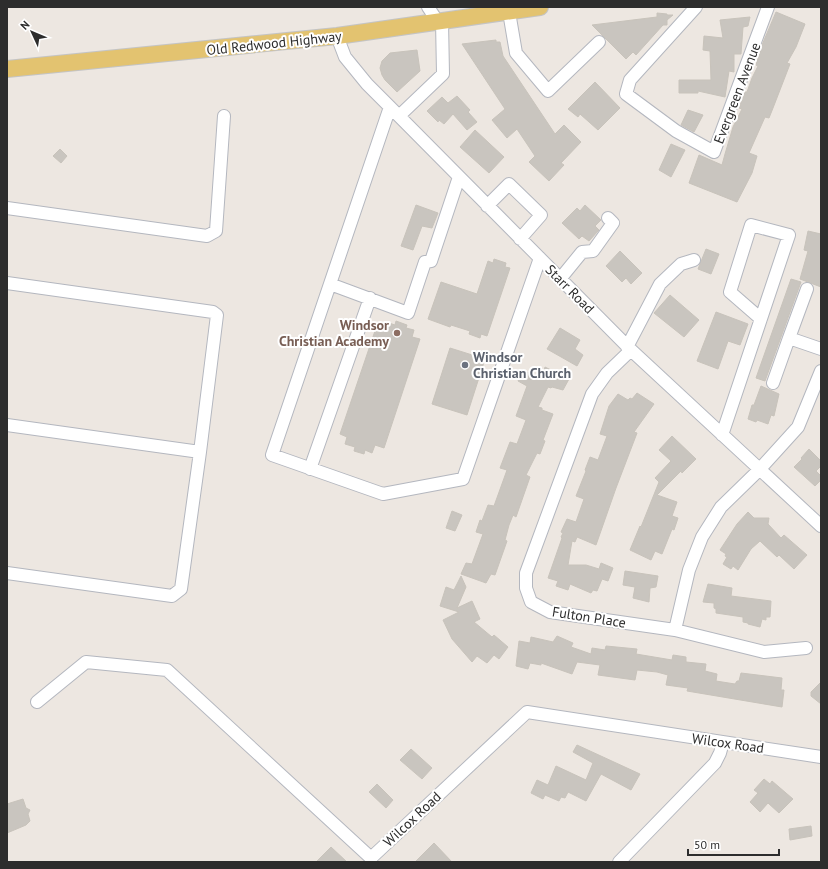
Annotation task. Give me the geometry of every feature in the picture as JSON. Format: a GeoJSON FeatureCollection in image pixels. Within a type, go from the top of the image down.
{"type":"FeatureCollection","features":[{"type":"Feature","properties":{"kind":"main road","name":"Old Redwood Highway"},"geometry":{"type":"LineString","coordinates":[[7,69],[337,36],[440,21],[469,12],[509,12],[531,8]]}},
{"type":"Feature","properties":{"kind":"street"},"geometry":{"type":"LineString","coordinates":[[399,116],[443,74],[440,21],[428,7]]}},
{"type":"Feature","properties":{"kind":"street","name":"Evergreen Avenue"},"geometry":{"type":"LineString","coordinates":[[696,7],[630,80],[626,94],[676,131],[714,152],[768,7]]}},
{"type":"Feature","properties":{"kind":"street"},"geometry":{"type":"LineString","coordinates":[[509,12],[516,53],[548,91],[599,42]]}},
{"type":"Feature","properties":{"kind":"street","name":"Starr Road"},"geometry":{"type":"LineString","coordinates":[[337,36],[345,57],[367,84],[520,239],[629,348],[821,526]]}},
{"type":"Feature","properties":{"kind":"street"},"geometry":{"type":"LineString","coordinates":[[390,107],[272,455],[383,494],[463,479],[540,258]]}},
{"type":"Feature","properties":{"kind":"street"},"geometry":{"type":"LineString","coordinates":[[7,208],[208,236],[216,231],[224,116]]}},
{"type":"Feature","properties":{"kind":"street"},"geometry":{"type":"LineString","coordinates":[[330,284],[408,312],[425,262],[431,260],[459,177]]}},
{"type":"Feature","properties":{"kind":"street"},"geometry":{"type":"LineString","coordinates":[[488,206],[509,184],[541,215],[520,239]]}},
{"type":"Feature","properties":{"kind":"street"},"geometry":{"type":"LineString","coordinates":[[560,279],[582,252],[592,251],[613,223],[608,218]]}},
{"type":"Feature","properties":{"kind":"street"},"geometry":{"type":"LineString","coordinates":[[722,435],[790,235],[752,225],[730,292],[761,319]]}},
{"type":"Feature","properties":{"kind":"street","name":"Fulton Place"},"geometry":{"type":"LineString","coordinates":[[694,260],[681,264],[660,284],[629,348],[607,373],[592,394],[526,573],[526,588],[531,602],[550,612],[675,630],[764,652],[806,648]]}},
{"type":"Feature","properties":{"kind":"street"},"geometry":{"type":"LineString","coordinates":[[7,283],[213,312],[217,315],[181,589],[172,596],[7,573]]}},
{"type":"Feature","properties":{"kind":"street"},"geometry":{"type":"LineString","coordinates":[[773,383],[807,290]]}},
{"type":"Feature","properties":{"kind":"street"},"geometry":{"type":"LineString","coordinates":[[310,469],[370,298]]}},
{"type":"Feature","properties":{"kind":"street"},"geometry":{"type":"LineString","coordinates":[[790,338],[821,349]]}},
{"type":"Feature","properties":{"kind":"street"},"geometry":{"type":"LineString","coordinates":[[675,630],[689,570],[702,537],[721,507],[759,470],[798,427],[821,371]]}},
{"type":"Feature","properties":{"kind":"street"},"geometry":{"type":"LineString","coordinates":[[7,425],[200,452]]}},
{"type":"Feature","properties":{"kind":"street","name":"Wilcox Road"},"geometry":{"type":"LineString","coordinates":[[37,702],[86,662],[167,670],[370,860],[527,712],[821,756]]}},
{"type":"Feature","properties":{"kind":"street"},"geometry":{"type":"LineString","coordinates":[[619,862],[715,763],[720,753],[722,742]]}},
{"type":"Feature","properties":{"kind":"building"},"geometry":{"type":"Polygon","coordinates":[[[776,12],[805,24],[796,47],[787,63],[790,64],[769,118],[765,117],[749,153],[757,156],[752,173],[737,202],[689,183],[699,155],[722,165],[733,127],[742,109],[739,108],[758,66],[756,65],[762,45],[776,12]]]}},
{"type":"Feature","properties":{"kind":"building"},"geometry":{"type":"Polygon","coordinates":[[[657,13],[673,15],[667,20],[667,25],[663,25],[636,55],[633,52],[626,59],[592,25],[657,17],[657,13]]]}},
{"type":"Feature","properties":{"kind":"building"},"geometry":{"type":"Polygon","coordinates":[[[750,17],[748,26],[743,27],[741,54],[734,54],[734,72],[729,71],[725,97],[698,91],[698,93],[679,93],[679,80],[711,80],[710,51],[703,50],[704,36],[723,38],[720,20],[750,17]]]}},
{"type":"Feature","properties":{"kind":"building"},"geometry":{"type":"Polygon","coordinates":[[[496,40],[496,42],[500,42],[503,56],[555,134],[564,125],[581,142],[561,163],[564,165],[549,181],[529,162],[535,156],[517,129],[507,138],[492,120],[505,109],[462,44],[496,40]]]}},
{"type":"Feature","properties":{"kind":"building"},"geometry":{"type":"Polygon","coordinates":[[[417,50],[420,71],[397,92],[382,75],[380,68],[382,61],[390,53],[417,50]]]}},
{"type":"Feature","properties":{"kind":"building"},"geometry":{"type":"Polygon","coordinates":[[[595,82],[620,108],[598,130],[580,114],[578,117],[568,109],[595,82]]]}},
{"type":"Feature","properties":{"kind":"building"},"geometry":{"type":"Polygon","coordinates":[[[457,96],[470,110],[468,112],[477,122],[467,130],[453,114],[444,124],[439,120],[438,122],[427,111],[442,97],[448,103],[457,96]]]}},
{"type":"Feature","properties":{"kind":"building"},"geometry":{"type":"Polygon","coordinates":[[[688,110],[703,115],[694,132],[681,125],[688,110]]]}},
{"type":"Feature","properties":{"kind":"building"},"geometry":{"type":"Polygon","coordinates":[[[475,130],[504,157],[489,173],[460,147],[475,130]]]}},
{"type":"Feature","properties":{"kind":"building"},"geometry":{"type":"Polygon","coordinates":[[[671,144],[685,150],[671,177],[659,170],[671,144]]]}},
{"type":"Feature","properties":{"kind":"building"},"geometry":{"type":"Polygon","coordinates":[[[60,149],[67,156],[61,163],[53,156],[60,149]]]}},
{"type":"Feature","properties":{"kind":"building"},"geometry":{"type":"Polygon","coordinates":[[[416,205],[438,213],[432,228],[422,226],[413,250],[401,246],[416,205]]]}},
{"type":"Feature","properties":{"kind":"building"},"geometry":{"type":"Polygon","coordinates":[[[585,205],[601,220],[595,226],[599,230],[589,241],[582,236],[579,239],[562,223],[577,208],[580,211],[585,205]]]}},
{"type":"Feature","properties":{"kind":"building"},"geometry":{"type":"Polygon","coordinates":[[[808,231],[821,234],[821,287],[800,279],[808,251],[804,250],[808,231]]]}},
{"type":"Feature","properties":{"kind":"building"},"geometry":{"type":"Polygon","coordinates":[[[706,249],[719,254],[711,274],[698,269],[706,249]]]}},
{"type":"Feature","properties":{"kind":"building"},"geometry":{"type":"Polygon","coordinates":[[[620,251],[642,273],[631,284],[626,278],[622,282],[606,266],[620,251]]]}},
{"type":"Feature","properties":{"kind":"building"},"geometry":{"type":"Polygon","coordinates":[[[494,259],[506,263],[505,267],[510,268],[487,336],[481,334],[480,338],[469,334],[470,331],[451,325],[450,327],[428,319],[441,282],[477,294],[488,261],[493,263],[494,259]]]}},
{"type":"Feature","properties":{"kind":"building"},"geometry":{"type":"Polygon","coordinates":[[[791,279],[801,282],[765,381],[756,378],[791,279]]]}},
{"type":"Feature","properties":{"kind":"building"},"geometry":{"type":"Polygon","coordinates":[[[670,295],[699,320],[684,337],[654,313],[670,295]]]}},
{"type":"Feature","properties":{"kind":"building"},"geometry":{"type":"Polygon","coordinates":[[[716,312],[748,324],[740,345],[728,341],[718,369],[697,361],[716,312]]]}},
{"type":"Feature","properties":{"kind":"building"},"geometry":{"type":"Polygon","coordinates":[[[396,321],[407,325],[406,328],[414,330],[412,337],[420,339],[384,448],[375,445],[372,453],[365,450],[364,454],[354,451],[355,447],[345,444],[347,437],[340,434],[377,325],[384,328],[386,322],[395,325],[396,321]]]}},
{"type":"Feature","properties":{"kind":"building"},"geometry":{"type":"Polygon","coordinates":[[[560,328],[580,340],[575,349],[583,355],[577,366],[547,349],[560,328]]]}},
{"type":"Feature","properties":{"kind":"building"},"geometry":{"type":"Polygon","coordinates":[[[450,348],[485,359],[467,415],[432,404],[450,348]]]}},
{"type":"Feature","properties":{"kind":"building"},"geometry":{"type":"Polygon","coordinates":[[[545,367],[569,379],[563,390],[548,387],[538,407],[553,414],[543,440],[545,441],[540,454],[537,453],[526,475],[530,477],[516,517],[513,515],[509,525],[505,540],[507,541],[495,575],[491,574],[486,583],[461,574],[466,563],[472,564],[483,534],[476,532],[480,520],[482,521],[488,505],[494,506],[507,470],[500,468],[510,442],[517,444],[526,420],[516,416],[527,386],[518,381],[523,371],[542,377],[545,367]]]}},
{"type":"Feature","properties":{"kind":"building"},"geometry":{"type":"Polygon","coordinates":[[[761,386],[779,394],[774,416],[771,415],[768,424],[757,420],[756,422],[748,419],[752,405],[754,405],[761,386]]]}},
{"type":"Feature","properties":{"kind":"building"},"geometry":{"type":"Polygon","coordinates":[[[637,393],[654,404],[634,432],[637,433],[596,545],[577,537],[575,542],[572,541],[568,565],[586,565],[599,569],[601,563],[613,568],[608,581],[602,579],[597,591],[593,590],[591,593],[570,584],[568,590],[556,586],[558,581],[548,578],[562,538],[563,533],[561,532],[567,519],[576,522],[584,499],[576,496],[590,457],[598,460],[607,436],[600,434],[609,406],[618,394],[628,400],[630,398],[632,399],[637,393]]]}},
{"type":"Feature","properties":{"kind":"building"},"geometry":{"type":"Polygon","coordinates":[[[672,436],[696,459],[682,473],[681,471],[657,495],[677,502],[672,516],[678,518],[674,530],[672,529],[662,554],[655,551],[651,560],[630,550],[659,482],[655,478],[671,461],[659,450],[672,436]]]}},
{"type":"Feature","properties":{"kind":"building"},"geometry":{"type":"Polygon","coordinates":[[[809,449],[821,461],[821,466],[816,471],[821,476],[821,480],[815,486],[794,467],[809,449]]]}},
{"type":"Feature","properties":{"kind":"building"},"geometry":{"type":"Polygon","coordinates":[[[452,511],[462,515],[455,531],[446,528],[452,511]]]}},
{"type":"Feature","properties":{"kind":"building"},"geometry":{"type":"Polygon","coordinates":[[[748,512],[754,518],[769,518],[768,524],[781,538],[784,535],[807,555],[794,569],[779,555],[777,557],[760,541],[751,549],[738,570],[733,566],[731,569],[723,564],[727,557],[725,556],[726,554],[720,550],[737,524],[748,512]]]}},
{"type":"Feature","properties":{"kind":"building"},"geometry":{"type":"Polygon","coordinates":[[[625,571],[658,576],[656,587],[650,588],[649,602],[633,598],[635,587],[623,585],[625,571]]]}},
{"type":"Feature","properties":{"kind":"building"},"geometry":{"type":"Polygon","coordinates":[[[461,576],[466,587],[457,608],[472,601],[480,619],[474,622],[492,637],[494,635],[508,647],[499,659],[494,655],[487,663],[477,656],[472,662],[452,639],[443,620],[459,612],[440,606],[446,587],[454,590],[461,576]]]}},
{"type":"Feature","properties":{"kind":"building"},"geometry":{"type":"Polygon","coordinates":[[[708,584],[732,588],[731,596],[771,601],[770,617],[766,617],[766,620],[762,619],[760,627],[743,622],[743,617],[716,613],[714,603],[703,602],[708,584]]]}},
{"type":"Feature","properties":{"kind":"building"},"geometry":{"type":"Polygon","coordinates":[[[557,636],[573,643],[571,647],[591,654],[592,648],[605,650],[606,646],[637,649],[636,654],[672,660],[673,655],[686,657],[686,662],[706,664],[705,671],[717,674],[716,681],[735,684],[739,681],[741,673],[782,678],[781,690],[784,690],[782,707],[687,691],[688,688],[666,685],[668,675],[657,672],[637,670],[635,680],[598,675],[600,665],[577,662],[572,674],[541,663],[541,665],[530,663],[528,669],[516,666],[519,641],[530,643],[531,637],[553,642],[557,636]]]}},
{"type":"Feature","properties":{"kind":"building"},"geometry":{"type":"Polygon","coordinates":[[[821,682],[821,704],[811,696],[811,692],[821,682]]]}},
{"type":"Feature","properties":{"kind":"building"},"geometry":{"type":"Polygon","coordinates":[[[577,745],[640,774],[631,790],[601,774],[586,801],[568,792],[565,798],[561,797],[559,801],[545,795],[543,799],[531,793],[537,780],[548,785],[556,766],[586,780],[593,763],[573,752],[577,745]]]}},
{"type":"Feature","properties":{"kind":"building"},"geometry":{"type":"Polygon","coordinates":[[[411,749],[432,768],[422,779],[400,760],[411,749]]]}},
{"type":"Feature","properties":{"kind":"building"},"geometry":{"type":"Polygon","coordinates":[[[764,779],[770,784],[772,781],[793,799],[779,813],[768,803],[760,812],[750,802],[758,793],[754,790],[764,779]]]}},
{"type":"Feature","properties":{"kind":"building"},"geometry":{"type":"Polygon","coordinates":[[[377,784],[393,800],[386,808],[369,792],[377,784]]]}},
{"type":"Feature","properties":{"kind":"building"},"geometry":{"type":"Polygon","coordinates":[[[23,799],[26,808],[30,810],[28,814],[30,821],[26,825],[7,833],[7,804],[23,799]]]}},
{"type":"Feature","properties":{"kind":"building"},"geometry":{"type":"Polygon","coordinates":[[[811,826],[812,836],[790,840],[789,829],[811,826]]]}},
{"type":"Feature","properties":{"kind":"building"},"geometry":{"type":"Polygon","coordinates":[[[434,843],[452,862],[415,862],[434,843]]]}},
{"type":"Feature","properties":{"kind":"building"},"geometry":{"type":"Polygon","coordinates":[[[331,847],[347,862],[316,862],[331,847]]]}},
{"type":"Feature","properties":{"kind":"place","name":"Windsor Christian Academy"},"geometry":{"type":"Point","coordinates":[397,333]}},
{"type":"Feature","properties":{"kind":"place","name":"Windsor Christian Church"},"geometry":{"type":"Point","coordinates":[465,365]}}]}
